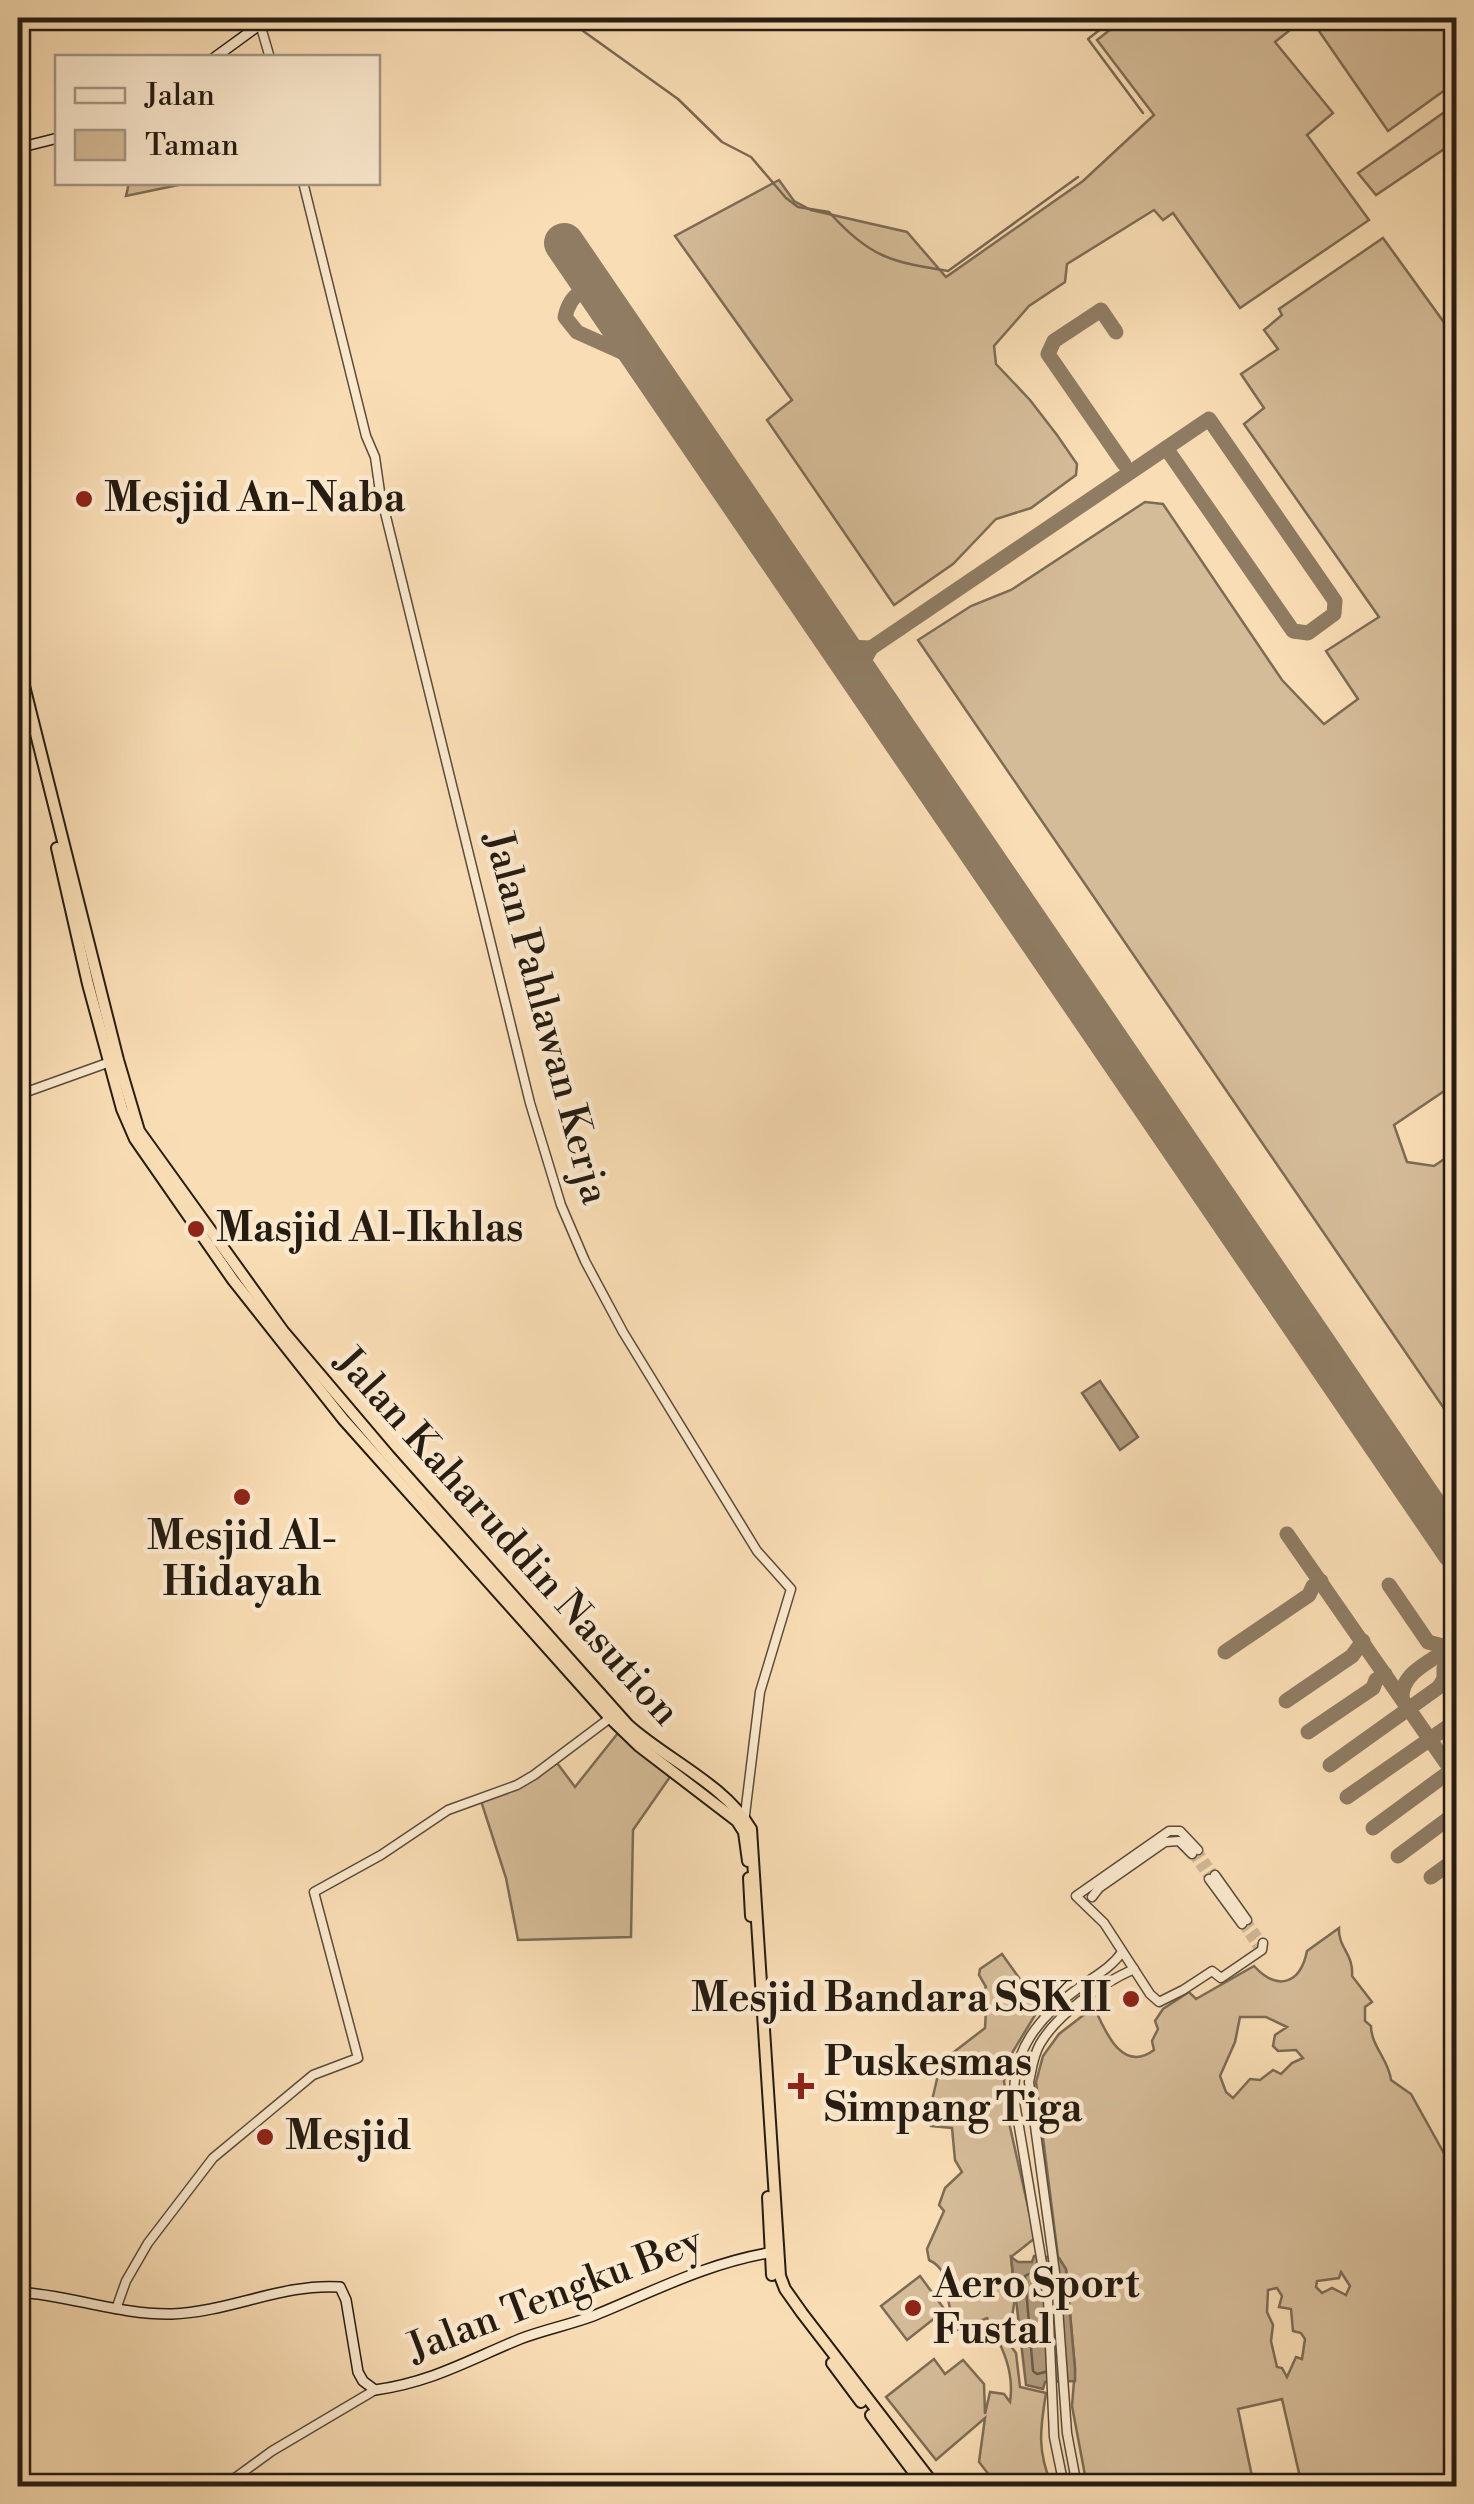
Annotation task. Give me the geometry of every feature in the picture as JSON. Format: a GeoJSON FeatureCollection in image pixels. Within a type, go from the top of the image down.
{"type":"FeatureCollection","features":[{"type":"Feature","properties":{"kind":"highway","name":"Jalan Kaharuddin Nasution"},"geometry":{"type":"LineString","coordinates":[[18,662],[110,1062],[135,1139],[355,1433],[628,1726],[729,1801],[744,1824]]}},
{"type":"Feature","properties":{"kind":"highway","name":"Jalan Kaharuddin Nasution"},"geometry":{"type":"LineString","coordinates":[[18,686],[93,983],[139,1131],[268,1317]]}},
{"type":"Feature","properties":{"kind":"highway","name":"Jalan Kaharuddin Nasution"},"geometry":{"type":"LineString","coordinates":[[563,1660],[610,1718],[639,1746],[744,1824]]}},
{"type":"Feature","properties":{"kind":"highway"},"geometry":{"type":"LineString","coordinates":[[744,1824],[760,2018],[771,2271],[786,2302],[924,2486]]}},
{"type":"Feature","properties":{"kind":"highway"},"geometry":{"type":"LineString","coordinates":[[773,2252],[785,2290],[935,2486]]}},
{"type":"Feature","properties":{"kind":"main road"},"geometry":{"type":"LineString","coordinates":[[218,55],[270,18]]}},
{"type":"Feature","properties":{"kind":"main road"},"geometry":{"type":"LineString","coordinates":[[18,148],[55,139]]}},
{"type":"Feature","properties":{"kind":"main road","name":"Jalan Tengku Bey"},"geometry":{"type":"LineString","coordinates":[[18,2292],[172,2314],[208,2312],[292,2291],[340,2287],[346,2300],[358,2372],[366,2385],[375,2390],[466,2365],[676,2280],[773,2252]]}},
{"type":"Feature","properties":{"kind":"street"},"geometry":{"type":"LineString","coordinates":[[260,24],[269,55]]}},
{"type":"Feature","properties":{"kind":"street","name":"Jalan Pahlawan Kerja"},"geometry":{"type":"LineString","coordinates":[[304,185],[375,457],[380,492],[530,1103],[562,1206],[585,1261],[623,1332],[757,1551],[791,1589],[760,1692],[744,1824]]}},
{"type":"Feature","properties":{"kind":"street"},"geometry":{"type":"LineString","coordinates":[[18,1095],[110,1062]]}},
{"type":"Feature","properties":{"kind":"street"},"geometry":{"type":"LineString","coordinates":[[116,2309],[126,2281],[148,2243],[213,2158],[313,2074],[358,2058],[314,1892],[448,1810],[526,1780],[610,1718]]}},
{"type":"Feature","properties":{"kind":"street"},"geometry":{"type":"LineString","coordinates":[[1092,1897],[1164,1842],[1179,1841],[1195,1852],[1180,1831],[1169,1831],[1076,1896],[1092,1911],[1159,2002],[1212,1970],[1221,1978],[1260,1947]]}},
{"type":"Feature","properties":{"kind":"street"},"geometry":{"type":"LineString","coordinates":[[1212,1876],[1244,1922]]}},
{"type":"Feature","properties":{"kind":"street"},"geometry":{"type":"LineString","coordinates":[[1092,1911],[1094,1884]]}},
{"type":"Feature","properties":{"kind":"street"},"geometry":{"type":"LineString","coordinates":[[1064,2486],[1056,2452],[1048,2299],[1014,2090],[1021,2054],[1030,2034],[1043,2018],[1122,1952]]}},
{"type":"Feature","properties":{"kind":"street"},"geometry":{"type":"LineString","coordinates":[[1077,2486],[1066,2432],[1051,2244],[1029,2082],[1034,2057],[1051,2028],[1134,1970]]}},
{"type":"Feature","properties":{"kind":"street"},"geometry":{"type":"LineString","coordinates":[[1026,2163],[1040,2160]]}},
{"type":"Feature","properties":{"kind":"street"},"geometry":{"type":"LineString","coordinates":[[224,2486],[272,2451],[375,2390]]}},
{"type":"Feature","properties":{"kind":"street"},"geometry":{"type":"LineString","coordinates":[[1425,2486],[1456,2480]]}},
{"type":"Feature","properties":{"kind":"green space"},"geometry":{"type":"Polygon","coordinates":[[[1125,18],[1305,18],[1275,42],[1333,113],[1307,135],[1369,220],[1240,308],[1173,213],[1163,220],[1154,210],[1067,264],[1065,282],[1029,306],[994,346],[996,364],[1057,435],[1077,464],[1076,475],[1031,508],[996,519],[953,564],[894,605],[767,420],[792,400],[675,236],[779,180],[794,201],[811,210],[907,232],[946,277],[1083,181],[1154,115],[1097,40],[1125,18]]]}},
{"type":"Feature","properties":{"kind":"green space"},"geometry":{"type":"Polygon","coordinates":[[[1310,18],[1456,18],[1456,82],[1388,131],[1310,18]]]}},
{"type":"Feature","properties":{"kind":"green space"},"geometry":{"type":"Polygon","coordinates":[[[1456,104],[1456,141],[1376,195],[1358,173],[1456,104]]]}},
{"type":"Feature","properties":{"kind":"green space"},"geometry":{"type":"Polygon","coordinates":[[[128,185],[178,185],[126,196],[128,185]]]}},
{"type":"Feature","properties":{"kind":"green space"},"geometry":{"type":"Polygon","coordinates":[[[1383,238],[1456,339],[1456,1083],[1394,1125],[1407,1162],[1434,1166],[1456,1151],[1456,1426],[918,640],[971,606],[1011,590],[1145,502],[1163,504],[1282,680],[1324,724],[1358,699],[1326,651],[1379,617],[1244,424],[1264,408],[1241,374],[1278,349],[1264,330],[1282,315],[1279,309],[1383,238]]]}},
{"type":"Feature","properties":{"kind":"green space"},"geometry":{"type":"Polygon","coordinates":[[[618,1733],[672,1774],[633,1830],[631,1937],[518,1940],[506,1878],[481,1801],[536,1777],[557,1763],[575,1787],[618,1733]]]}},
{"type":"Feature","properties":{"kind":"green space"},"geometry":{"type":"Polygon","coordinates":[[[1339,1928],[1352,1976],[1372,2002],[1365,2007],[1365,2021],[1371,2026],[1391,2080],[1411,2094],[1456,2175],[1456,2474],[1395,2486],[1302,2486],[1282,2399],[1238,2409],[1254,2486],[1087,2486],[1072,2406],[1075,2369],[1066,2270],[1058,2257],[1036,2082],[1043,2056],[1059,2034],[1094,2007],[1116,2046],[1133,2057],[1143,2056],[1154,2050],[1152,2041],[1158,2029],[1155,2021],[1163,2009],[1189,1992],[1196,1999],[1254,1966],[1271,1979],[1286,1981],[1299,1971],[1307,1951],[1339,1928]],[[1240,2017],[1235,2042],[1220,2076],[1233,2098],[1250,2079],[1260,2080],[1273,2070],[1281,2074],[1303,2058],[1296,2050],[1278,2051],[1273,2046],[1275,2035],[1287,2027],[1266,2017],[1240,2017]],[[1341,2272],[1339,2278],[1317,2281],[1316,2287],[1322,2293],[1332,2288],[1346,2295],[1350,2286],[1341,2272]],[[1277,2288],[1268,2290],[1271,2341],[1277,2367],[1287,2377],[1296,2357],[1302,2359],[1305,2339],[1293,2331],[1291,2309],[1279,2307],[1282,2296],[1277,2288]]]}},
{"type":"Feature","properties":{"kind":"green space"},"geometry":{"type":"Polygon","coordinates":[[[1002,1954],[1040,2007],[1012,2053],[1004,2081],[1010,2127],[1035,2238],[1011,2257],[1015,2298],[1008,2342],[1016,2353],[1020,2387],[1046,2393],[1041,2440],[1052,2486],[997,2485],[979,2462],[985,2418],[936,2460],[886,2397],[934,2359],[945,2374],[963,2360],[984,2384],[985,2414],[990,2392],[1004,2394],[1010,2402],[1009,2368],[987,2318],[957,2330],[945,2279],[940,2268],[929,2260],[927,2249],[944,2211],[939,2205],[945,2188],[962,2172],[955,2160],[952,2128],[927,2122],[940,2066],[985,2028],[986,2010],[981,2007],[981,1994],[986,1987],[980,1969],[1002,1954]]]}},
{"type":"Feature","properties":{"kind":"green space","name":"Aero Sport Fustal"},"geometry":{"type":"Polygon","coordinates":[[[920,2276],[945,2310],[907,2340],[881,2306],[920,2276]]]}},
{"type":"Feature","properties":{"kind":"water"},"geometry":{"type":"Polygon","coordinates":[[[1100,1381],[1138,1437],[1120,1450],[1082,1393],[1100,1381]]]}},
{"type":"Feature","properties":{"kind":"water"},"geometry":{"type":"Polygon","coordinates":[[[1034,2256],[1059,2258],[1066,2269],[1075,2369],[1075,2381],[1045,2382],[1043,2389],[1026,2385],[1011,2257],[1018,2262],[1032,2262],[1034,2256]]]}},
{"type":"Feature","properties":{"kind":"waterway"},"geometry":{"type":"LineString","coordinates":[[565,18],[678,99],[722,142],[751,157],[798,207],[829,212],[856,239],[896,260],[948,271],[1078,177]]}},
{"type":"Feature","properties":{"kind":"waterway"},"geometry":{"type":"LineString","coordinates":[[1115,18],[1088,39],[1143,113]]}},
{"type":"Feature","properties":{"kind":"taxiway"},"geometry":{"type":"LineString","coordinates":[[615,318],[609,291],[593,288],[575,297],[565,317],[577,332],[646,363]]}},
{"type":"Feature","properties":{"kind":"taxiway"},"geometry":{"type":"LineString","coordinates":[[1116,332],[1101,310],[1054,341],[1048,354],[1124,464]]}},
{"type":"Feature","properties":{"kind":"taxiway"},"geometry":{"type":"LineString","coordinates":[[871,648],[1209,419],[1335,601],[1334,614],[1308,633],[1293,631],[1166,448]]}},
{"type":"Feature","properties":{"kind":"taxiway"},"geometry":{"type":"LineString","coordinates":[[835,639],[847,647],[871,648],[864,661],[865,683]]}},
{"type":"Feature","properties":{"kind":"taxiway"},"geometry":{"type":"LineString","coordinates":[[1287,1534],[1456,1777]]}},
{"type":"Feature","properties":{"kind":"taxiway"},"geometry":{"type":"LineString","coordinates":[[1225,1652],[1309,1595],[1321,1581]]}},
{"type":"Feature","properties":{"kind":"taxiway"},"geometry":{"type":"LineString","coordinates":[[1389,1585],[1428,1642],[1450,1648],[1406,1681],[1402,1698]]}},
{"type":"Feature","properties":{"kind":"taxiway"},"geometry":{"type":"LineString","coordinates":[[1286,1701],[1352,1656],[1363,1641]]}},
{"type":"Feature","properties":{"kind":"taxiway"},"geometry":{"type":"LineString","coordinates":[[1330,1765],[1439,1687],[1444,1668]]}},
{"type":"Feature","properties":{"kind":"taxiway"},"geometry":{"type":"LineString","coordinates":[[1308,1732],[1373,1688],[1385,1674]]}},
{"type":"Feature","properties":{"kind":"taxiway"},"geometry":{"type":"LineString","coordinates":[[1347,1797],[1456,1721]]}},
{"type":"Feature","properties":{"kind":"taxiway"},"geometry":{"type":"LineString","coordinates":[[1373,1828],[1456,1767]]}},
{"type":"Feature","properties":{"kind":"taxiway"},"geometry":{"type":"LineString","coordinates":[[1398,1856],[1456,1813]]}},
{"type":"Feature","properties":{"kind":"taxiway"},"geometry":{"type":"LineString","coordinates":[[1431,1877],[1456,1859]]}},
{"type":"Feature","properties":{"kind":"runway"},"geometry":{"type":"LineString","coordinates":[[564,243],[1456,1550]]}},
{"type":"Feature","properties":{"kind":"tunnel"},"geometry":{"type":"LineString","coordinates":[[1198,1850],[1215,1875]]}},
{"type":"Feature","properties":{"kind":"tunnel"},"geometry":{"type":"LineString","coordinates":[[1192,1854],[1209,1879]]}},
{"type":"Feature","properties":{"kind":"tunnel"},"geometry":{"type":"LineString","coordinates":[[1247,1920],[1263,1943]]}},
{"type":"Feature","properties":{"kind":"tunnel"},"geometry":{"type":"LineString","coordinates":[[1242,1924],[1257,1947]]}},
{"type":"Feature","properties":{"kind":"place","name":"Mesjid An-Naba"},"geometry":{"type":"Point","coordinates":[84,499]}},
{"type":"Feature","properties":{"kind":"place","name":"Masjid Al-Ikhlas"},"geometry":{"type":"Point","coordinates":[196,1229]}},
{"type":"Feature","properties":{"kind":"place","name":"Mesjid Al- Hidayah"},"geometry":{"type":"Point","coordinates":[242,1497]}},
{"type":"Feature","properties":{"kind":"place","name":"Mesjid Bandara SSK II"},"geometry":{"type":"Point","coordinates":[1131,1999]}},
{"type":"Feature","properties":{"kind":"place","name":"Puskesmas Simpang Tiga"},"geometry":{"type":"Point","coordinates":[801,2086]}},
{"type":"Feature","properties":{"kind":"place","name":"Mesjid"},"geometry":{"type":"Point","coordinates":[265,2137]}},
{"type":"Feature","properties":{"kind":"place","name":"Aero Sport Fustal"},"geometry":{"type":"Point","coordinates":[913,2308]}}]}
